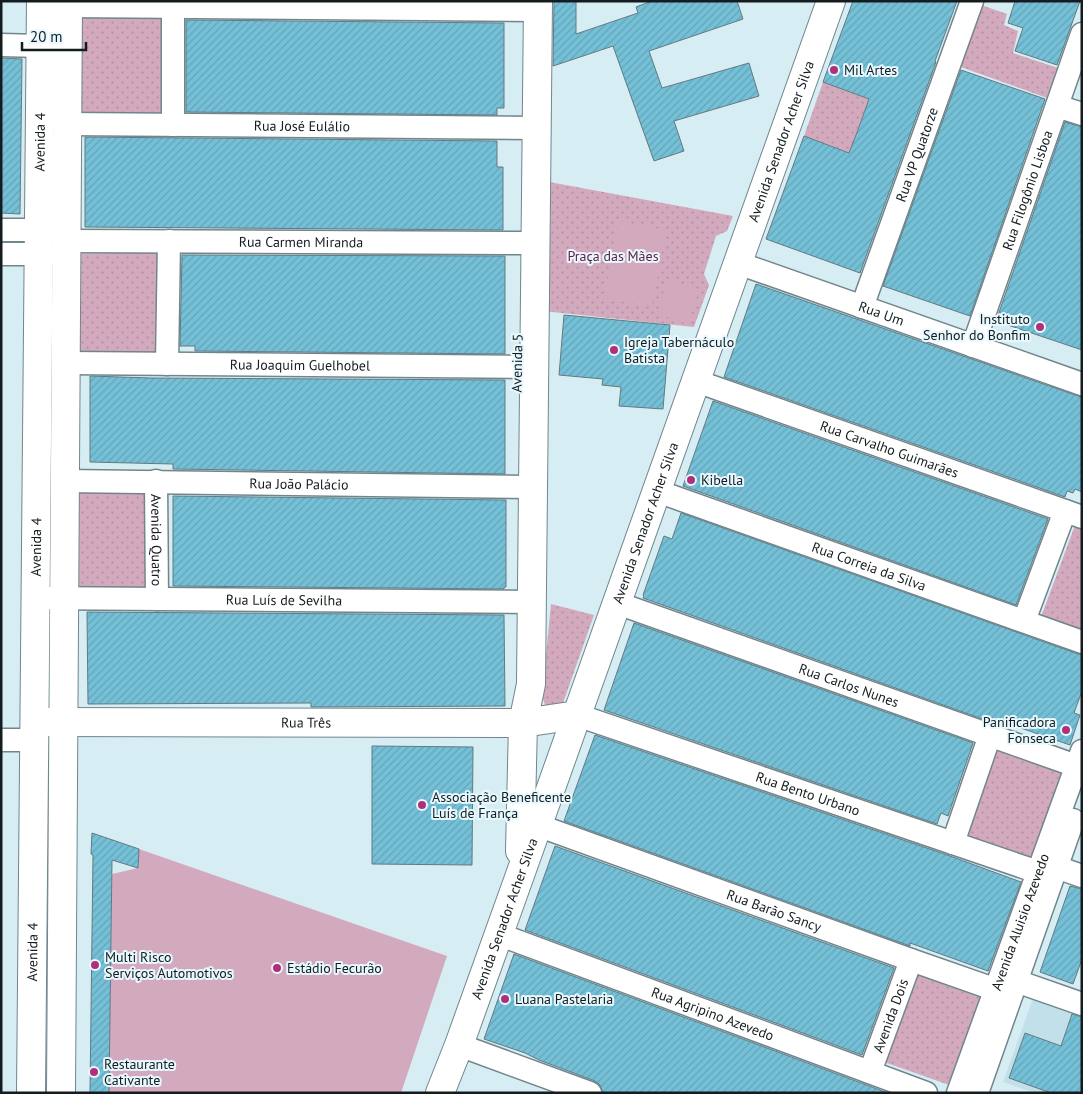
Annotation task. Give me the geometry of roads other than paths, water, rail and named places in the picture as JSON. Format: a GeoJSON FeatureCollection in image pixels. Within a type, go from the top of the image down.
{"type":"FeatureCollection","features":[{"type":"Feature","properties":{"kind":"street","name":"Avenida 4"},"geometry":{"type":"LineString","coordinates":[[31,1093],[41,1]]}},
{"type":"Feature","properties":{"kind":"street","name":"Avenida Senador Acher Silva"},"geometry":{"type":"LineString","coordinates":[[440,1093],[538,825],[831,1]]}},
{"type":"Feature","properties":{"kind":"street","name":"Rua VP Quatorze"},"geometry":{"type":"LineString","coordinates":[[862,307],[972,1]]}},
{"type":"Feature","properties":{"kind":"street","name":"Avenida 4"},"geometry":{"type":"LineString","coordinates":[[61,1093],[68,4]]}},
{"type":"Feature","properties":{"kind":"street"},"geometry":{"type":"LineString","coordinates":[[68,4],[173,7],[529,6]]}},
{"type":"Feature","properties":{"kind":"street","name":"Avenida 5"},"geometry":{"type":"LineString","coordinates":[[520,875],[523,723],[514,680],[523,602],[529,6]]}},
{"type":"Feature","properties":{"kind":"street"},"geometry":{"type":"LineString","coordinates":[[173,7],[173,125]]}},
{"type":"Feature","properties":{"kind":"street","name":"Rua Filogônio Lisboa"},"geometry":{"type":"LineString","coordinates":[[973,346],[1082,34]]}},
{"type":"Feature","properties":{"kind":"street"},"geometry":{"type":"LineString","coordinates":[[1,45],[40,46]]}},
{"type":"Feature","properties":{"kind":"street"},"geometry":{"type":"LineString","coordinates":[[1057,106],[1082,114]]}},
{"type":"Feature","properties":{"kind":"street","name":"Rua José Eulálio"},"geometry":{"type":"LineString","coordinates":[[67,124],[528,128]]}},
{"type":"Feature","properties":{"kind":"street"},"geometry":{"type":"LineString","coordinates":[[1,230],[39,242],[67,242]]}},
{"type":"Feature","properties":{"kind":"street"},"geometry":{"type":"LineString","coordinates":[[167,364],[169,241]]}},
{"type":"Feature","properties":{"kind":"street"},"geometry":{"type":"LineString","coordinates":[[1,254],[39,242]]}},
{"type":"Feature","properties":{"kind":"street","name":"Rua Carmen Miranda"},"geometry":{"type":"LineString","coordinates":[[67,242],[527,243]]}},
{"type":"Feature","properties":{"kind":"street","name":"Rua Um"},"geometry":{"type":"LineString","coordinates":[[738,263],[1082,384]]}},
{"type":"Feature","properties":{"kind":"street","name":"Rua Joaquim Guelhobel"},"geometry":{"type":"LineString","coordinates":[[66,363],[526,368]]}},
{"type":"Feature","properties":{"kind":"street","name":"Rua Carvalho Guimarães"},"geometry":{"type":"LineString","coordinates":[[696,382],[1073,514]]}},
{"type":"Feature","properties":{"kind":"street","name":"Rua João Palácio"},"geometry":{"type":"LineString","coordinates":[[66,481],[524,487]]}},
{"type":"Feature","properties":{"kind":"street","name":"Avenida Quatro"},"geometry":{"type":"LineString","coordinates":[[156,482],[157,599]]}},
{"type":"Feature","properties":{"kind":"street","name":"Rua Correia da Silva"},"geometry":{"type":"LineString","coordinates":[[657,491],[1082,642]]}},
{"type":"Feature","properties":{"kind":"street"},"geometry":{"type":"LineString","coordinates":[[1024,621],[1073,514]]}},
{"type":"Feature","properties":{"kind":"street","name":"Rua Luís de Sevilha"},"geometry":{"type":"LineString","coordinates":[[35,598],[523,602]]}},
{"type":"Feature","properties":{"kind":"street","name":"Rua Carlos Nunes"},"geometry":{"type":"LineString","coordinates":[[617,603],[990,735],[1081,757]]}},
{"type":"Feature","properties":{"kind":"street","name":"Rua Três"},"geometry":{"type":"LineString","coordinates":[[34,731],[64,722],[523,723],[577,715]]}},
{"type":"Feature","properties":{"kind":"street","name":"Rua Bento Urbano"},"geometry":{"type":"LineString","coordinates":[[577,715],[953,843],[1047,870],[1082,876]]}},
{"type":"Feature","properties":{"kind":"street"},"geometry":{"type":"LineString","coordinates":[[1,740],[34,731]]}},
{"type":"Feature","properties":{"kind":"street"},"geometry":{"type":"LineString","coordinates":[[953,843],[990,735]]}},
{"type":"Feature","properties":{"kind":"street","name":"Avenida Aluisio Azevedo"},"geometry":{"type":"LineString","coordinates":[[972,1091],[1047,870],[1081,757]]}},
{"type":"Feature","properties":{"kind":"street","name":"Avenida Aluisio Azevedo"},"geometry":{"type":"LineString","coordinates":[[1047,870],[1082,796]]}},
{"type":"Feature","properties":{"kind":"street","name":"Rua Barão Sancy"},"geometry":{"type":"LineString","coordinates":[[538,825],[911,960],[1008,988],[1082,1004]]}},
{"type":"Feature","properties":{"kind":"street","name":"Rua Agripino Azevedo"},"geometry":{"type":"LineString","coordinates":[[498,934],[926,1093]]}},
{"type":"Feature","properties":{"kind":"street"},"geometry":{"type":"LineString","coordinates":[[32,956],[63,956]]}},
{"type":"Feature","properties":{"kind":"street","name":"Avenida Dois"},"geometry":{"type":"LineString","coordinates":[[870,1072],[911,960]]}},
{"type":"Feature","properties":{"kind":"street"},"geometry":{"type":"LineString","coordinates":[[459,1045],[590,1093]]}},
{"type":"Feature","properties":{"kind":"street","name":"Avenida Senador Acher Silva"},"geometry":{"type":"LineString","coordinates":[[446,1093],[459,1045]]}},
{"type":"Feature","properties":{"kind":"place","name":"Mil Artes"},"geometry":{"type":"Point","coordinates":[834,70]}},
{"type":"Feature","properties":{"kind":"place","name":"Instituto Senhor do Bonfim"},"geometry":{"type":"Point","coordinates":[1040,327]}},
{"type":"Feature","properties":{"kind":"place","name":"Igreja Tabernáculo Batista"},"geometry":{"type":"Point","coordinates":[614,350]}},
{"type":"Feature","properties":{"kind":"place","name":"Kibella"},"geometry":{"type":"Point","coordinates":[691,480]}},
{"type":"Feature","properties":{"kind":"place","name":"Panificadora Fonseca"},"geometry":{"type":"Point","coordinates":[1066,730]}},
{"type":"Feature","properties":{"kind":"place","name":"Associação Beneficente Luís de França"},"geometry":{"type":"Point","coordinates":[422,805]}},
{"type":"Feature","properties":{"kind":"place","name":"Multi Risco Serviços Automotivos"},"geometry":{"type":"Point","coordinates":[95,965]}},
{"type":"Feature","properties":{"kind":"place","name":"Estádio Fecurão"},"geometry":{"type":"Point","coordinates":[277,968]}},
{"type":"Feature","properties":{"kind":"place","name":"Luana Pastelaria"},"geometry":{"type":"Point","coordinates":[505,999]}},
{"type":"Feature","properties":{"kind":"place","name":"Restaurante Cativante"},"geometry":{"type":"Point","coordinates":[94,1072]}},
{"type":"Feature","properties":{"kind":"park label","name":"Praça das Mães"},"geometry":{"type":"Point","coordinates":[613,256]}}]}
